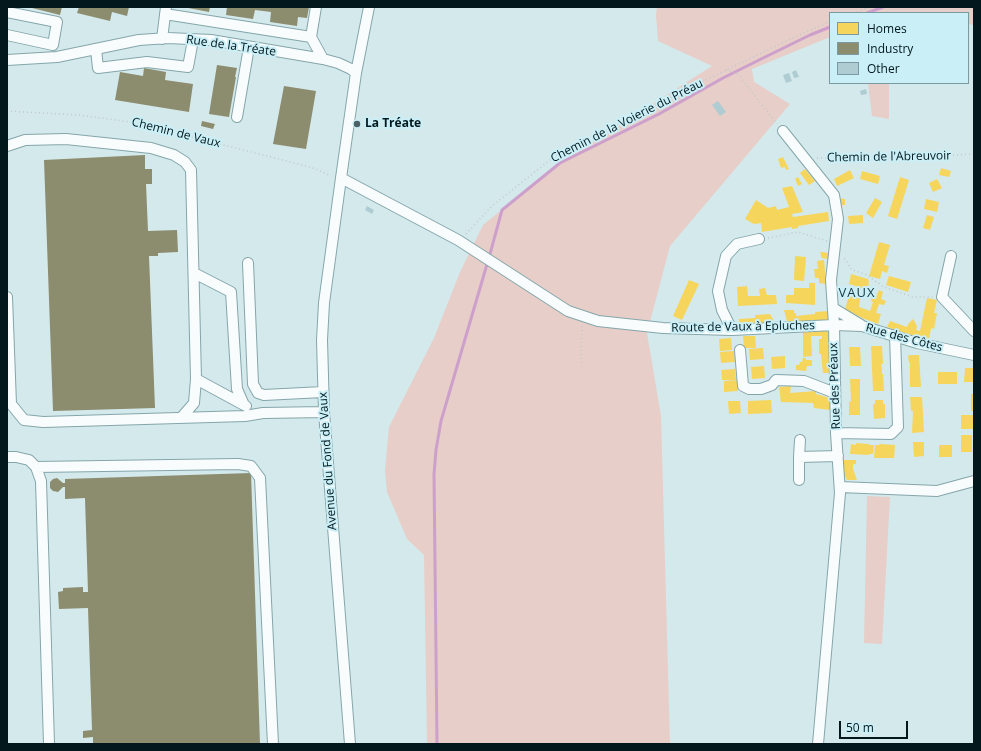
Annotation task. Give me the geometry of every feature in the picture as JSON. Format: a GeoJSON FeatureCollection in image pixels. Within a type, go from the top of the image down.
{"type":"FeatureCollection","features":[{"type":"Feature","properties":{"kind":"street"},"geometry":{"type":"LineString","coordinates":[[316,7],[311,37],[322,59]]}},
{"type":"Feature","properties":{"kind":"street","name":"Avenue du Fond de Vaux"},"geometry":{"type":"LineString","coordinates":[[350,744],[324,412],[322,340],[324,303],[356,73],[370,7]]}},
{"type":"Feature","properties":{"kind":"street"},"geometry":{"type":"LineString","coordinates":[[162,39],[166,10],[311,37]]}},
{"type":"Feature","properties":{"kind":"street"},"geometry":{"type":"LineString","coordinates":[[7,12],[57,22],[53,45],[57,57]]}},
{"type":"Feature","properties":{"kind":"street"},"geometry":{"type":"LineString","coordinates":[[7,35],[53,45]]}},
{"type":"Feature","properties":{"kind":"street","name":"Rue de la Tréate"},"geometry":{"type":"LineString","coordinates":[[7,60],[57,57],[139,40],[211,40],[322,59],[338,63],[356,73]]}},
{"type":"Feature","properties":{"kind":"street"},"geometry":{"type":"LineString","coordinates":[[96,49],[98,68],[147,62],[188,67],[193,40]]}},
{"type":"Feature","properties":{"kind":"street"},"geometry":{"type":"LineString","coordinates":[[237,117],[249,47]]}},
{"type":"Feature","properties":{"kind":"street","name":"Rue des Préaux"},"geometry":{"type":"LineString","coordinates":[[783,131],[834,195],[838,219],[831,280],[834,326],[836,434],[840,487],[818,744]]}},
{"type":"Feature","properties":{"kind":"street"},"geometry":{"type":"LineString","coordinates":[[7,146],[25,140],[66,139],[151,148],[174,156],[185,162],[191,170],[196,379],[194,403],[181,418]]}},
{"type":"Feature","properties":{"kind":"street","name":"Route de Vaux à Epluches"},"geometry":{"type":"LineString","coordinates":[[341,178],[458,240],[568,311],[598,321],[663,328],[732,330],[834,326]]}},
{"type":"Feature","properties":{"kind":"street"},"geometry":{"type":"LineString","coordinates":[[732,330],[722,310],[718,291],[726,256],[737,244],[759,239]]}},
{"type":"Feature","properties":{"kind":"street"},"geometry":{"type":"LineString","coordinates":[[951,256],[942,297],[974,331]]}},
{"type":"Feature","properties":{"kind":"street"},"geometry":{"type":"LineString","coordinates":[[248,263],[253,384],[258,393],[264,395],[323,392]]}},
{"type":"Feature","properties":{"kind":"street"},"geometry":{"type":"LineString","coordinates":[[194,273],[231,292],[237,389],[244,405]]}},
{"type":"Feature","properties":{"kind":"street"},"geometry":{"type":"LineString","coordinates":[[7,297],[11,404],[24,420],[43,422],[324,412]]}},
{"type":"Feature","properties":{"kind":"street"},"geometry":{"type":"LineString","coordinates":[[832,308],[862,326]]}},
{"type":"Feature","properties":{"kind":"street","name":"Rue des Côtes"},"geometry":{"type":"LineString","coordinates":[[834,326],[862,326],[917,343],[974,355]]}},
{"type":"Feature","properties":{"kind":"street"},"geometry":{"type":"LineString","coordinates":[[836,434],[892,434],[898,427],[894,335]]}},
{"type":"Feature","properties":{"kind":"street"},"geometry":{"type":"LineString","coordinates":[[740,350],[743,386],[749,389],[761,389],[772,385],[776,380],[804,381],[835,393]]}},
{"type":"Feature","properties":{"kind":"street"},"geometry":{"type":"LineString","coordinates":[[196,379],[263,414]]}},
{"type":"Feature","properties":{"kind":"street"},"geometry":{"type":"LineString","coordinates":[[799,480],[800,440]]}},
{"type":"Feature","properties":{"kind":"street"},"geometry":{"type":"LineString","coordinates":[[800,457],[838,456]]}},
{"type":"Feature","properties":{"kind":"street"},"geometry":{"type":"LineString","coordinates":[[7,457],[16,457],[29,460],[36,468],[40,481],[49,744]]}},
{"type":"Feature","properties":{"kind":"street"},"geometry":{"type":"LineString","coordinates":[[36,468],[238,464],[251,466],[260,478],[273,744]]}},
{"type":"Feature","properties":{"kind":"street"},"geometry":{"type":"LineString","coordinates":[[840,487],[937,491],[974,481]]}},
{"type":"Feature","properties":{"kind":"path"},"geometry":{"type":"LineString","coordinates":[[856,12],[870,7]]}},
{"type":"Feature","properties":{"kind":"path","name":"Chemin de la Voierie du Préau"},"geometry":{"type":"LineString","coordinates":[[458,240],[492,206],[555,156],[726,70],[829,22]]}},
{"type":"Feature","properties":{"kind":"path"},"geometry":{"type":"LineString","coordinates":[[726,70],[737,73],[783,131]]}},
{"type":"Feature","properties":{"kind":"path","name":"Chemin de Vaux"},"geometry":{"type":"LineString","coordinates":[[7,111],[79,115],[138,123],[302,165],[316,169],[330,176],[341,178]]}},
{"type":"Feature","properties":{"kind":"path","name":"Chemin de l'Abreuvoir"},"geometry":{"type":"LineString","coordinates":[[805,158],[927,158],[974,154]]}},
{"type":"Feature","properties":{"kind":"path"},"geometry":{"type":"LineString","coordinates":[[759,239],[798,232],[831,242]]}},
{"type":"Feature","properties":{"kind":"path"},"geometry":{"type":"LineString","coordinates":[[846,259],[852,270],[865,274],[884,287],[913,297],[942,297]]}},
{"type":"Feature","properties":{"kind":"path"},"geometry":{"type":"LineString","coordinates":[[582,316],[580,356],[582,366]]}},
{"type":"Feature","properties":{"kind":"shaded area"},"geometry":{"type":"Polygon","coordinates":[[[657,7],[974,7],[974,25],[969,24],[969,12],[829,12],[829,37],[752,69],[754,82],[790,104],[670,246],[647,333],[661,416],[670,744],[427,744],[424,555],[407,539],[387,492],[385,470],[389,427],[434,338],[460,272],[483,225],[557,165],[712,66],[658,41],[656,15],[657,7]]]}},
{"type":"Feature","properties":{"kind":"shaded area"},"geometry":{"type":"Polygon","coordinates":[[[868,84],[889,84],[889,119],[872,116],[868,84]]]}},
{"type":"Feature","properties":{"kind":"shaded area"},"geometry":{"type":"Polygon","coordinates":[[[867,496],[890,497],[882,644],[864,643],[867,496]]]}},
{"type":"Feature","properties":{"kind":"building: Homes"},"geometry":{"type":"Polygon","coordinates":[[[783,157],[789,169],[786,170],[785,167],[781,168],[778,159],[783,157]]]}},
{"type":"Feature","properties":{"kind":"building: Homes"},"geometry":{"type":"Polygon","coordinates":[[[941,168],[951,171],[949,177],[939,175],[941,168]]]}},
{"type":"Feature","properties":{"kind":"building: Homes"},"geometry":{"type":"Polygon","coordinates":[[[805,169],[815,181],[809,185],[800,173],[805,169]]]}},
{"type":"Feature","properties":{"kind":"building: Homes"},"geometry":{"type":"Polygon","coordinates":[[[850,170],[854,178],[837,186],[834,179],[850,170]]]}},
{"type":"Feature","properties":{"kind":"building: Homes"},"geometry":{"type":"Polygon","coordinates":[[[862,171],[880,176],[878,184],[860,179],[862,171]]]}},
{"type":"Feature","properties":{"kind":"building: Homes"},"geometry":{"type":"Polygon","coordinates":[[[798,177],[802,184],[798,186],[795,179],[798,177]]]}},
{"type":"Feature","properties":{"kind":"building: Homes"},"geometry":{"type":"Polygon","coordinates":[[[900,177],[909,180],[897,219],[888,216],[900,177]]]}},
{"type":"Feature","properties":{"kind":"building: Homes"},"geometry":{"type":"Polygon","coordinates":[[[937,179],[942,188],[933,192],[929,183],[937,179]]]}},
{"type":"Feature","properties":{"kind":"building: Homes"},"geometry":{"type":"Polygon","coordinates":[[[792,186],[803,212],[792,214],[793,217],[828,212],[829,221],[798,226],[798,228],[792,229],[792,227],[762,232],[761,223],[754,224],[745,219],[756,200],[768,208],[776,206],[777,210],[789,207],[782,188],[792,186]]]}},
{"type":"Feature","properties":{"kind":"building: Homes"},"geometry":{"type":"Polygon","coordinates":[[[836,198],[845,199],[845,205],[838,205],[836,198]]]}},
{"type":"Feature","properties":{"kind":"building: Homes"},"geometry":{"type":"Polygon","coordinates":[[[875,198],[882,202],[873,218],[866,213],[875,198]]]}},
{"type":"Feature","properties":{"kind":"building: Homes"},"geometry":{"type":"Polygon","coordinates":[[[926,199],[939,202],[937,212],[924,209],[926,199]]]}},
{"type":"Feature","properties":{"kind":"building: Homes"},"geometry":{"type":"Polygon","coordinates":[[[863,215],[863,223],[849,224],[848,216],[863,215]]]}},
{"type":"Feature","properties":{"kind":"building: Homes"},"geometry":{"type":"Polygon","coordinates":[[[927,215],[934,217],[930,230],[923,228],[927,215]]]}},
{"type":"Feature","properties":{"kind":"building: Homes"},"geometry":{"type":"Polygon","coordinates":[[[879,242],[890,245],[884,265],[889,266],[888,270],[887,273],[882,271],[880,279],[869,276],[879,242]]]}},
{"type":"Feature","properties":{"kind":"building: Homes"},"geometry":{"type":"Polygon","coordinates":[[[820,252],[829,253],[828,259],[822,258],[820,252]]]}},
{"type":"Feature","properties":{"kind":"building: Homes"},"geometry":{"type":"Polygon","coordinates":[[[795,256],[806,257],[804,281],[794,280],[795,256]]]}},
{"type":"Feature","properties":{"kind":"building: Homes"},"geometry":{"type":"Polygon","coordinates":[[[824,260],[826,284],[819,283],[819,278],[815,278],[814,269],[818,269],[817,261],[824,260]]]}},
{"type":"Feature","properties":{"kind":"building: Homes"},"geometry":{"type":"Polygon","coordinates":[[[851,274],[868,279],[868,287],[865,289],[849,284],[851,274]]]}},
{"type":"Feature","properties":{"kind":"building: Homes"},"geometry":{"type":"Polygon","coordinates":[[[889,276],[911,282],[908,292],[886,285],[889,276]]]}},
{"type":"Feature","properties":{"kind":"building: Homes"},"geometry":{"type":"Polygon","coordinates":[[[689,280],[699,284],[682,320],[673,316],[689,280]]]}},
{"type":"Feature","properties":{"kind":"building: Homes"},"geometry":{"type":"Polygon","coordinates":[[[809,283],[815,283],[815,305],[786,303],[786,295],[794,295],[794,288],[809,288],[809,283]]]}},
{"type":"Feature","properties":{"kind":"building: Homes"},"geometry":{"type":"Polygon","coordinates":[[[747,286],[748,296],[760,296],[759,289],[765,288],[767,295],[776,295],[777,304],[738,306],[737,287],[747,286]]]}},
{"type":"Feature","properties":{"kind":"building: Homes"},"geometry":{"type":"Polygon","coordinates":[[[879,290],[883,292],[881,299],[886,301],[884,305],[879,304],[876,313],[881,314],[878,324],[845,309],[849,296],[851,297],[853,292],[861,294],[859,307],[870,311],[873,302],[871,301],[872,296],[876,297],[879,290]]]}},
{"type":"Feature","properties":{"kind":"building: Homes"},"geometry":{"type":"Polygon","coordinates":[[[927,298],[937,300],[934,313],[937,313],[934,329],[931,328],[929,341],[887,327],[890,321],[907,327],[913,319],[917,326],[916,330],[920,331],[927,298]]]}},
{"type":"Feature","properties":{"kind":"building: Homes"},"geometry":{"type":"Polygon","coordinates":[[[784,310],[794,310],[796,316],[830,311],[830,322],[794,323],[787,321],[784,310]]]}},
{"type":"Feature","properties":{"kind":"building: Homes"},"geometry":{"type":"Polygon","coordinates":[[[770,314],[773,319],[773,325],[739,327],[739,319],[755,318],[755,315],[770,314]]]}},
{"type":"Feature","properties":{"kind":"building: Homes"},"geometry":{"type":"Polygon","coordinates":[[[803,328],[830,329],[831,373],[823,373],[821,354],[819,354],[819,339],[822,339],[822,336],[811,336],[812,356],[803,357],[803,328]]]}},
{"type":"Feature","properties":{"kind":"building: Homes"},"geometry":{"type":"Polygon","coordinates":[[[743,336],[755,336],[756,348],[744,348],[743,336]]]}},
{"type":"Feature","properties":{"kind":"building: Homes"},"geometry":{"type":"Polygon","coordinates":[[[731,338],[732,350],[720,351],[719,339],[731,338]]]}},
{"type":"Feature","properties":{"kind":"building: Homes"},"geometry":{"type":"Polygon","coordinates":[[[871,346],[882,346],[883,364],[881,364],[884,391],[873,391],[871,346]]]}},
{"type":"Feature","properties":{"kind":"building: Homes"},"geometry":{"type":"Polygon","coordinates":[[[849,347],[860,347],[861,366],[850,366],[849,347]]]}},
{"type":"Feature","properties":{"kind":"building: Homes"},"geometry":{"type":"Polygon","coordinates":[[[763,348],[764,359],[750,360],[749,349],[763,348]]]}},
{"type":"Feature","properties":{"kind":"building: Homes"},"geometry":{"type":"Polygon","coordinates":[[[734,351],[735,362],[721,363],[720,352],[734,351]]]}},
{"type":"Feature","properties":{"kind":"building: Homes"},"geometry":{"type":"Polygon","coordinates":[[[919,355],[921,387],[910,387],[910,362],[909,363],[908,356],[919,355]]]}},
{"type":"Feature","properties":{"kind":"building: Homes"},"geometry":{"type":"Polygon","coordinates":[[[785,356],[785,368],[772,369],[771,357],[785,356]]]}},
{"type":"Feature","properties":{"kind":"building: Homes"},"geometry":{"type":"Polygon","coordinates":[[[803,358],[806,358],[806,360],[812,360],[812,366],[807,366],[806,371],[796,370],[796,365],[799,365],[800,362],[802,362],[803,358]]]}},
{"type":"Feature","properties":{"kind":"building: Homes"},"geometry":{"type":"Polygon","coordinates":[[[764,366],[765,378],[752,379],[751,367],[764,366]]]}},
{"type":"Feature","properties":{"kind":"building: Homes"},"geometry":{"type":"Polygon","coordinates":[[[965,368],[974,368],[974,382],[964,382],[965,368]]]}},
{"type":"Feature","properties":{"kind":"building: Homes"},"geometry":{"type":"Polygon","coordinates":[[[735,369],[736,380],[722,380],[721,370],[735,369]]]}},
{"type":"Feature","properties":{"kind":"building: Homes"},"geometry":{"type":"Polygon","coordinates":[[[938,372],[957,372],[957,384],[938,384],[938,372]]]}},
{"type":"Feature","properties":{"kind":"building: Homes"},"geometry":{"type":"Polygon","coordinates":[[[850,379],[860,379],[860,415],[849,415],[849,402],[851,401],[850,379]]]}},
{"type":"Feature","properties":{"kind":"building: Homes"},"geometry":{"type":"Polygon","coordinates":[[[738,380],[738,391],[724,392],[724,381],[738,380]]]}},
{"type":"Feature","properties":{"kind":"building: Homes"},"geometry":{"type":"Polygon","coordinates":[[[791,386],[790,393],[816,391],[816,394],[830,398],[830,410],[814,408],[813,403],[781,402],[779,387],[791,386]]]}},
{"type":"Feature","properties":{"kind":"building: Homes"},"geometry":{"type":"Polygon","coordinates":[[[971,394],[974,394],[974,411],[971,411],[971,394]]]}},
{"type":"Feature","properties":{"kind":"building: Homes"},"geometry":{"type":"Polygon","coordinates":[[[910,397],[922,397],[924,432],[912,433],[913,411],[911,411],[910,397]]]}},
{"type":"Feature","properties":{"kind":"building: Homes"},"geometry":{"type":"Polygon","coordinates":[[[771,400],[772,413],[748,414],[748,401],[771,400]]]}},
{"type":"Feature","properties":{"kind":"building: Homes"},"geometry":{"type":"Polygon","coordinates":[[[875,400],[883,400],[883,404],[885,404],[885,418],[874,419],[873,404],[875,404],[875,400]]]}},
{"type":"Feature","properties":{"kind":"building: Homes"},"geometry":{"type":"Polygon","coordinates":[[[728,401],[740,401],[741,413],[729,414],[728,401]]]}},
{"type":"Feature","properties":{"kind":"building: Homes"},"geometry":{"type":"Polygon","coordinates":[[[961,415],[974,415],[973,429],[961,429],[961,415]]]}},
{"type":"Feature","properties":{"kind":"building: Homes"},"geometry":{"type":"Polygon","coordinates":[[[961,435],[972,435],[972,452],[961,452],[961,435]]]}},
{"type":"Feature","properties":{"kind":"building: Homes"},"geometry":{"type":"Polygon","coordinates":[[[913,442],[924,442],[924,456],[914,457],[913,442]]]}},
{"type":"Feature","properties":{"kind":"building: Homes"},"geometry":{"type":"Polygon","coordinates":[[[856,443],[874,445],[873,454],[850,454],[851,444],[856,445],[856,443]]]}},
{"type":"Feature","properties":{"kind":"building: Homes"},"geometry":{"type":"Polygon","coordinates":[[[875,445],[895,445],[894,458],[874,458],[875,445]]]}},
{"type":"Feature","properties":{"kind":"building: Homes"},"geometry":{"type":"Polygon","coordinates":[[[939,445],[952,445],[952,457],[939,457],[939,445]]]}},
{"type":"Feature","properties":{"kind":"building: Homes"},"geometry":{"type":"Polygon","coordinates":[[[843,460],[856,460],[856,464],[853,464],[853,469],[857,480],[847,480],[843,473],[843,460]]]}},
{"type":"Feature","properties":{"kind":"building: Industry"},"geometry":{"type":"Polygon","coordinates":[[[28,7],[62,7],[60,15],[28,7]]]}},
{"type":"Feature","properties":{"kind":"building: Industry"},"geometry":{"type":"Polygon","coordinates":[[[79,7],[129,7],[127,16],[112,12],[110,21],[77,13],[79,7]]]}},
{"type":"Feature","properties":{"kind":"building: Industry"},"geometry":{"type":"Polygon","coordinates":[[[183,7],[210,7],[209,12],[183,7]]]}},
{"type":"Feature","properties":{"kind":"building: Industry"},"geometry":{"type":"Polygon","coordinates":[[[227,7],[309,7],[307,18],[298,17],[297,26],[270,22],[271,12],[255,10],[253,19],[226,15],[227,7]]]}},
{"type":"Feature","properties":{"kind":"building: Industry"},"geometry":{"type":"Polygon","coordinates":[[[217,65],[237,68],[229,117],[209,114],[217,65]]]}},
{"type":"Feature","properties":{"kind":"building: Industry"},"geometry":{"type":"Polygon","coordinates":[[[144,68],[166,72],[165,80],[193,84],[189,112],[115,100],[120,72],[143,76],[144,68]]]}},
{"type":"Feature","properties":{"kind":"building: Industry"},"geometry":{"type":"Polygon","coordinates":[[[284,86],[316,91],[306,149],[273,144],[284,86]]]}},
{"type":"Feature","properties":{"kind":"building: Industry"},"geometry":{"type":"Polygon","coordinates":[[[202,121],[215,124],[213,129],[201,126],[202,121]]]}},
{"type":"Feature","properties":{"kind":"building: Industry"},"geometry":{"type":"Polygon","coordinates":[[[145,155],[145,169],[152,169],[152,184],[146,184],[148,231],[177,230],[178,252],[158,253],[158,256],[149,256],[155,408],[53,411],[44,160],[145,155]]]}},
{"type":"Feature","properties":{"kind":"building: Industry"},"geometry":{"type":"Polygon","coordinates":[[[251,473],[260,744],[93,744],[93,737],[83,738],[83,731],[92,730],[88,608],[59,609],[58,592],[63,591],[63,588],[83,587],[83,592],[88,592],[85,498],[65,499],[65,487],[58,492],[53,491],[50,488],[50,482],[57,478],[65,483],[65,479],[251,473]]]}},
{"type":"Feature","properties":{"kind":"building: Other"},"geometry":{"type":"Polygon","coordinates":[[[796,70],[799,77],[794,78],[792,72],[796,70]]]}},
{"type":"Feature","properties":{"kind":"building: Other"},"geometry":{"type":"Polygon","coordinates":[[[789,73],[792,81],[786,83],[783,75],[789,73]]]}},
{"type":"Feature","properties":{"kind":"building: Other"},"geometry":{"type":"Polygon","coordinates":[[[866,89],[867,94],[861,95],[860,91],[866,89]]]}},
{"type":"Feature","properties":{"kind":"building: Other"},"geometry":{"type":"Polygon","coordinates":[[[718,101],[726,112],[720,116],[712,105],[718,101]]]}},
{"type":"Feature","properties":{"kind":"building: Other"},"geometry":{"type":"Polygon","coordinates":[[[367,206],[374,210],[372,214],[365,210],[367,206]]]}},
{"type":"Feature","properties":{"kind":"waterway"},"geometry":{"type":"LineString","coordinates":[[870,12],[883,7]]}},
{"type":"Feature","properties":{"kind":"waterway"},"geometry":{"type":"LineString","coordinates":[[437,744],[434,474],[436,450],[441,421],[502,210],[560,163],[659,114],[723,78],[810,35],[829,27]]}},
{"type":"Feature","properties":{"kind":"place","name":"La Tréate"},"geometry":{"type":"Point","coordinates":[357,124]}},
{"type":"Feature","properties":{"kind":"district","name":"VAUX"},"geometry":{"type":"Point","coordinates":[857,293]}}]}
